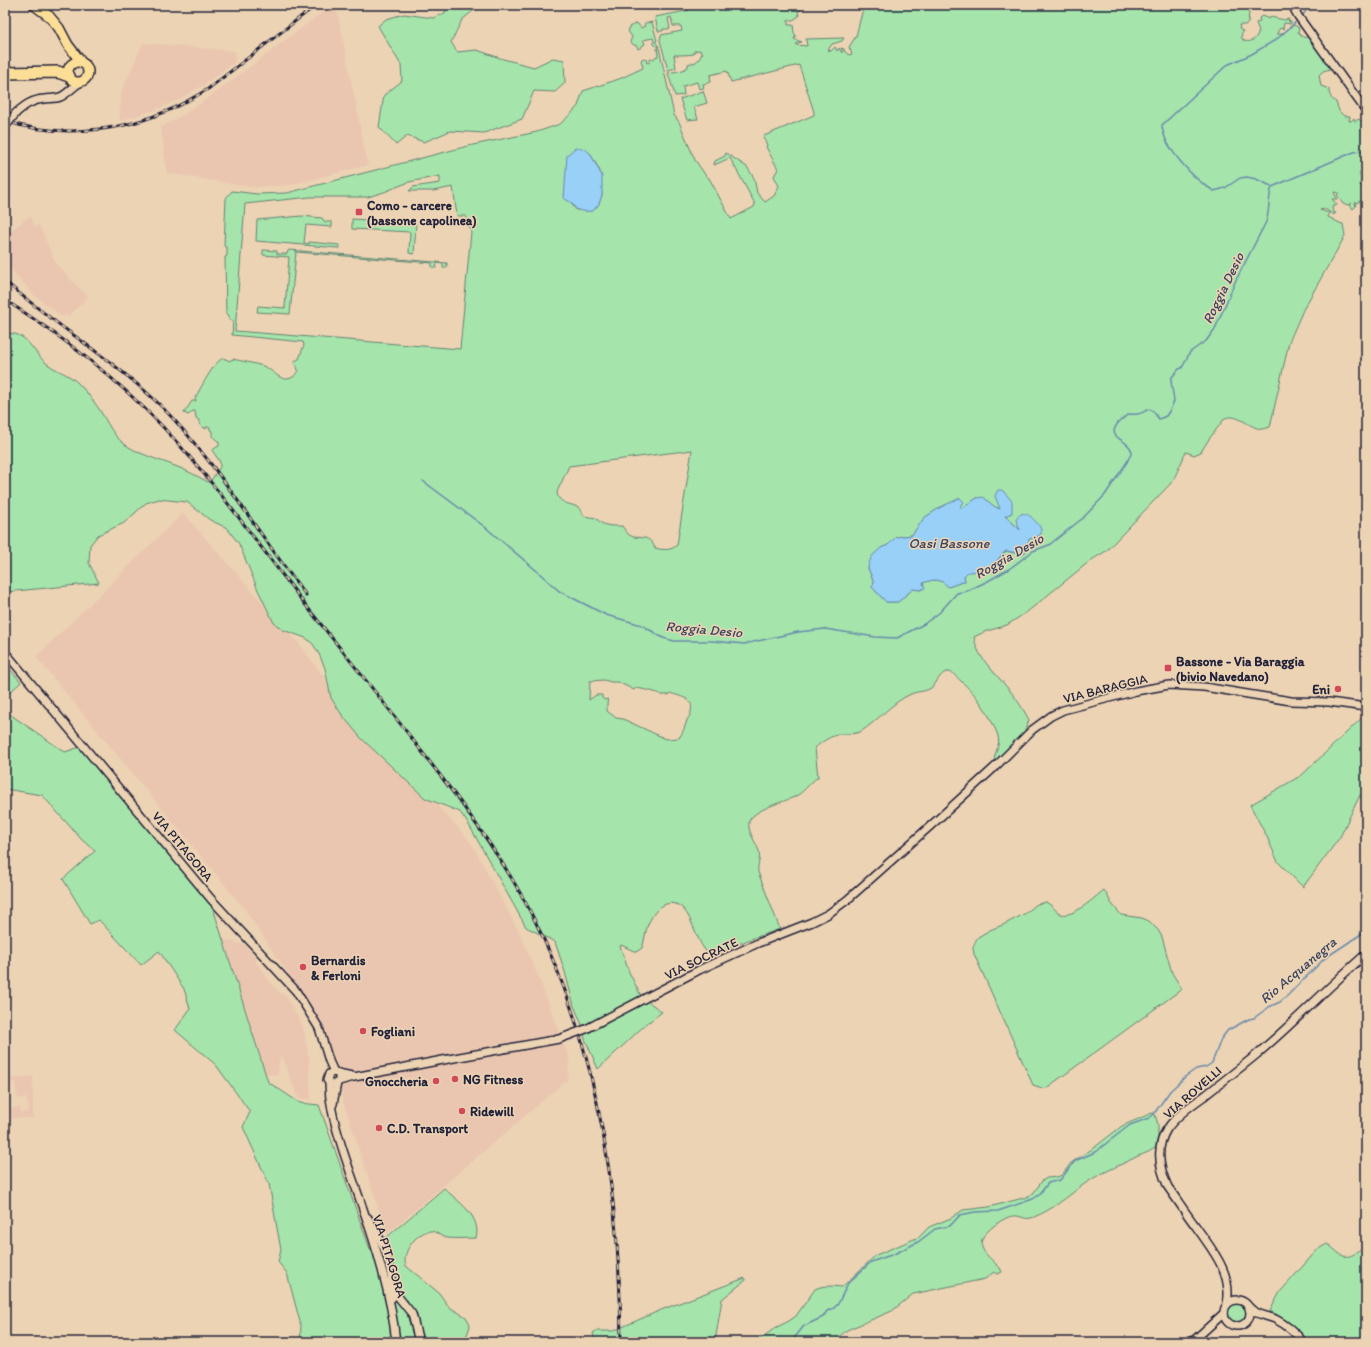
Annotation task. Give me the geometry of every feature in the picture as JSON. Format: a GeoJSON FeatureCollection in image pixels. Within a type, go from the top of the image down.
{"type":"FeatureCollection","features":[{"type":"Feature","properties":{"kind":"highway"},"geometry":{"type":"LineString","coordinates":[[5,73],[58,72],[70,74]]}},
{"type":"Feature","properties":{"kind":"main road"},"geometry":{"type":"LineString","coordinates":[[34,5],[49,16],[59,28],[68,45],[81,62],[86,65],[89,73],[87,79],[81,82],[76,82],[70,74],[68,45]]}},
{"type":"Feature","properties":{"kind":"main road"},"geometry":{"type":"LineString","coordinates":[[70,74],[75,63],[81,62]]}},
{"type":"Feature","properties":{"kind":"street"},"geometry":{"type":"LineString","coordinates":[[1292,5],[1300,19],[1366,110]]}},
{"type":"Feature","properties":{"kind":"street"},"geometry":{"type":"LineString","coordinates":[[66,94],[70,74]]}},
{"type":"Feature","properties":{"kind":"street"},"geometry":{"type":"LineString","coordinates":[[5,127],[16,113],[32,101],[58,98],[66,94],[81,82]]}},
{"type":"Feature","properties":{"kind":"street","name":"VIA PITAGORA"},"geometry":{"type":"LineString","coordinates":[[5,652],[211,899],[296,991],[319,1028],[335,1077],[332,1111]]}},
{"type":"Feature","properties":{"kind":"street","name":"VIA BARAGGIA"},"geometry":{"type":"LineString","coordinates":[[828,914],[847,900],[943,814],[995,767],[1032,730],[1051,716],[1063,710],[1136,691],[1169,685],[1204,687],[1291,701],[1329,702],[1366,707]]}},
{"type":"Feature","properties":{"kind":"street","name":"VIA SOCRATE"},"geometry":{"type":"LineString","coordinates":[[335,1077],[354,1077],[559,1039],[586,1029],[699,970],[758,943],[828,914]]}},
{"type":"Feature","properties":{"kind":"street","name":"VIA ROVELLI"},"geometry":{"type":"LineString","coordinates":[[1227,1304],[1228,1287],[1225,1272],[1218,1258],[1168,1187],[1163,1177],[1159,1158],[1162,1140],[1167,1130],[1178,1116],[1255,1056],[1366,954]]}},
{"type":"Feature","properties":{"kind":"street","name":"VIA PITAGORA"},"geometry":{"type":"LineString","coordinates":[[335,1077],[327,1077],[329,1082],[335,1129],[363,1209],[392,1307]]}},
{"type":"Feature","properties":{"kind":"street","name":"VIA PITAGORA"},"geometry":{"type":"LineString","coordinates":[[363,1209],[384,1246],[388,1257],[392,1289],[392,1307]]}},
{"type":"Feature","properties":{"kind":"street"},"geometry":{"type":"LineString","coordinates":[[375,1249],[380,1244],[384,1246]]}},
{"type":"Feature","properties":{"kind":"street"},"geometry":{"type":"LineString","coordinates":[[378,1258],[385,1259],[388,1257]]}},
{"type":"Feature","properties":{"kind":"street","name":"VIA ROVELLI"},"geometry":{"type":"LineString","coordinates":[[1228,1287],[1236,1298],[1241,1301]]}},
{"type":"Feature","properties":{"kind":"street"},"geometry":{"type":"LineString","coordinates":[[392,1289],[412,1314],[419,1342]]}},
{"type":"Feature","properties":{"kind":"street"},"geometry":{"type":"LineString","coordinates":[[1192,1342],[1224,1313],[1227,1304],[1235,1300],[1241,1301],[1258,1314],[1269,1317],[1283,1324],[1303,1342]]}},
{"type":"Feature","properties":{"kind":"street"},"geometry":{"type":"LineString","coordinates":[[1246,1322],[1250,1314],[1247,1305]]}},
{"type":"Feature","properties":{"kind":"street"},"geometry":{"type":"LineString","coordinates":[[392,1307],[396,1342]]}},
{"type":"Feature","properties":{"kind":"street"},"geometry":{"type":"LineString","coordinates":[[1224,1313],[1225,1318],[1230,1324]]}},
{"type":"Feature","properties":{"kind":"street"},"geometry":{"type":"LineString","coordinates":[[1210,1326],[1217,1322],[1238,1326],[1255,1318],[1269,1317]]}},
{"type":"Feature","properties":{"kind":"shaded area"},"geometry":{"type":"Polygon","coordinates":[[[332,5],[336,5],[368,165],[291,185],[250,187],[167,173],[161,127],[207,99],[332,5]]]}},
{"type":"Feature","properties":{"kind":"shaded area"},"geometry":{"type":"Polygon","coordinates":[[[143,43],[235,51],[235,62],[205,84],[180,99],[155,110],[120,121],[122,90],[143,43]]]}},
{"type":"Feature","properties":{"kind":"shaded area"},"geometry":{"type":"Polygon","coordinates":[[[30,216],[35,227],[39,225],[56,264],[88,297],[68,317],[65,314],[63,317],[35,296],[5,263],[5,235],[30,216]]]}},
{"type":"Feature","properties":{"kind":"shaded area"},"geometry":{"type":"Polygon","coordinates":[[[183,513],[300,645],[355,719],[463,833],[473,846],[520,934],[569,1057],[568,1079],[387,1234],[342,1098],[326,1032],[244,908],[36,657],[183,513]]]}},
{"type":"Feature","properties":{"kind":"shaded area"},"geometry":{"type":"Polygon","coordinates":[[[223,939],[246,945],[255,956],[255,960],[271,983],[280,993],[285,995],[303,1026],[309,1059],[311,1099],[299,1099],[280,1054],[278,1075],[266,1074],[223,939]]]}},
{"type":"Feature","properties":{"kind":"shaded area"},"geometry":{"type":"Polygon","coordinates":[[[33,1076],[33,1118],[5,1118],[5,1108],[10,1107],[10,1109],[20,1107],[21,1113],[29,1111],[26,1097],[18,1099],[15,1082],[5,1084],[5,1079],[33,1076]]]}},
{"type":"Feature","properties":{"kind":"green space"},"geometry":{"type":"Polygon","coordinates":[[[447,5],[480,5],[462,20],[451,42],[457,52],[477,50],[534,67],[553,58],[564,60],[565,83],[555,92],[534,91],[522,119],[484,133],[450,131],[424,142],[407,136],[396,145],[379,127],[384,95],[402,81],[401,65],[378,26],[386,19],[404,14],[433,18],[445,13],[447,5]]]}},
{"type":"Feature","properties":{"kind":"green space"},"geometry":{"type":"Polygon","coordinates":[[[688,5],[801,5],[801,10],[798,11],[799,16],[793,20],[788,20],[788,25],[793,25],[794,33],[796,35],[794,39],[802,42],[797,43],[796,45],[807,46],[806,39],[844,38],[842,41],[832,44],[828,50],[831,51],[835,47],[837,51],[839,48],[841,52],[843,52],[841,48],[844,49],[849,55],[852,54],[849,47],[856,36],[864,5],[1235,5],[1248,9],[1249,12],[1248,23],[1245,25],[1239,25],[1240,30],[1243,31],[1241,37],[1244,41],[1251,41],[1257,36],[1259,31],[1256,23],[1260,21],[1259,18],[1262,16],[1269,19],[1270,17],[1285,20],[1289,19],[1288,21],[1291,22],[1291,24],[1284,23],[1283,29],[1280,28],[1277,34],[1282,34],[1294,25],[1299,28],[1298,32],[1301,36],[1309,37],[1330,66],[1330,69],[1323,71],[1319,75],[1321,86],[1329,89],[1329,93],[1336,102],[1339,111],[1344,116],[1350,116],[1349,121],[1354,118],[1355,121],[1359,119],[1366,127],[1366,172],[1361,171],[1359,174],[1361,178],[1360,185],[1365,192],[1365,196],[1359,202],[1355,203],[1356,206],[1353,209],[1350,205],[1352,203],[1349,205],[1343,204],[1337,195],[1339,193],[1334,192],[1337,199],[1332,199],[1337,205],[1332,207],[1333,212],[1336,213],[1334,215],[1325,209],[1320,210],[1329,213],[1328,217],[1343,224],[1345,236],[1303,310],[1289,342],[1270,427],[1264,429],[1256,428],[1234,417],[1225,418],[1201,452],[1194,455],[1186,452],[1173,481],[1106,551],[1090,561],[1027,612],[1007,625],[984,632],[974,637],[977,649],[983,659],[1015,697],[1029,720],[1023,735],[996,767],[994,758],[999,742],[994,726],[982,705],[967,686],[954,674],[949,672],[943,674],[931,688],[904,697],[860,732],[830,737],[820,743],[815,748],[818,777],[796,796],[755,814],[749,822],[750,833],[759,851],[760,857],[758,872],[780,929],[748,940],[716,954],[709,954],[699,940],[687,914],[681,907],[675,904],[666,904],[660,907],[648,924],[642,948],[636,952],[621,945],[620,946],[629,972],[641,996],[662,1012],[645,1025],[598,1069],[585,1039],[581,1022],[574,1006],[555,942],[526,927],[469,825],[460,812],[425,798],[361,738],[342,715],[331,698],[325,668],[313,644],[306,638],[283,630],[274,623],[258,590],[239,544],[227,528],[210,520],[187,502],[159,499],[146,503],[124,523],[98,535],[90,545],[89,563],[99,583],[5,592],[5,493],[8,489],[5,487],[5,334],[18,335],[23,338],[45,362],[78,383],[95,404],[114,433],[127,446],[133,450],[192,473],[210,482],[220,467],[220,462],[212,450],[219,446],[219,442],[212,436],[210,427],[206,427],[206,429],[201,426],[199,420],[196,418],[195,411],[188,415],[184,413],[192,401],[196,401],[195,398],[211,370],[223,358],[230,361],[232,359],[263,366],[280,377],[288,379],[296,374],[298,369],[294,364],[295,361],[299,359],[304,345],[303,342],[232,335],[233,321],[229,319],[229,315],[226,314],[225,257],[227,256],[227,248],[224,246],[226,198],[232,191],[257,194],[287,193],[468,146],[537,132],[560,124],[578,106],[583,91],[619,79],[643,68],[641,60],[643,58],[648,60],[646,62],[650,62],[650,59],[654,59],[658,56],[657,48],[659,48],[674,115],[679,122],[695,160],[709,178],[731,219],[754,207],[755,204],[730,158],[714,165],[715,161],[725,156],[726,153],[747,167],[754,178],[757,193],[765,202],[774,196],[779,186],[774,176],[778,169],[766,147],[767,145],[763,137],[814,115],[799,65],[731,82],[727,71],[710,75],[711,82],[703,84],[704,88],[699,89],[697,82],[683,86],[684,95],[675,96],[668,73],[683,70],[688,67],[688,64],[696,62],[703,53],[701,53],[700,50],[694,51],[694,54],[674,55],[676,68],[668,70],[660,40],[661,35],[682,31],[681,26],[673,26],[671,17],[668,18],[670,29],[658,31],[655,17],[689,10],[688,5]],[[590,153],[569,200],[576,210],[593,211],[599,204],[602,195],[600,171],[590,153]],[[440,176],[409,182],[368,197],[310,197],[245,204],[235,331],[460,349],[471,232],[466,216],[457,216],[453,187],[433,191],[409,191],[413,187],[440,183],[440,176]],[[692,450],[569,466],[557,492],[562,501],[580,508],[584,516],[596,518],[602,523],[608,525],[622,526],[628,534],[632,536],[646,538],[655,548],[667,550],[677,545],[692,450]],[[977,498],[962,508],[960,506],[960,499],[941,507],[924,518],[912,535],[896,537],[888,545],[881,548],[868,568],[874,583],[872,587],[886,602],[898,602],[913,589],[920,590],[924,587],[923,583],[930,581],[937,580],[943,582],[948,587],[965,581],[964,576],[968,571],[977,571],[990,566],[995,563],[1006,551],[1014,553],[1028,547],[1029,538],[1005,516],[1012,513],[995,507],[986,500],[977,498]],[[604,680],[590,681],[589,700],[596,695],[602,695],[602,698],[605,700],[608,699],[607,711],[616,718],[623,719],[666,739],[679,738],[683,732],[692,707],[691,703],[685,698],[670,693],[668,695],[662,695],[639,688],[634,690],[618,682],[604,680]]]}},
{"type":"Feature","properties":{"kind":"green space"},"geometry":{"type":"Polygon","coordinates":[[[647,22],[652,22],[657,41],[655,42],[659,47],[653,43],[653,38],[643,40],[645,44],[638,49],[637,46],[630,42],[632,37],[628,31],[629,27],[637,23],[641,28],[645,26],[644,24],[647,22]]]}},
{"type":"Feature","properties":{"kind":"green space"},"geometry":{"type":"Polygon","coordinates":[[[703,91],[707,103],[694,107],[698,119],[687,120],[680,99],[703,91]]]}},
{"type":"Feature","properties":{"kind":"green space"},"geometry":{"type":"Polygon","coordinates":[[[302,216],[322,218],[325,222],[332,222],[332,227],[306,225],[304,243],[309,244],[309,242],[339,245],[339,248],[256,241],[257,220],[302,216]]]}},
{"type":"Feature","properties":{"kind":"green space"},"geometry":{"type":"Polygon","coordinates":[[[352,219],[416,223],[414,254],[409,253],[410,232],[352,229],[352,219]]]}},
{"type":"Feature","properties":{"kind":"green space"},"geometry":{"type":"Polygon","coordinates":[[[263,250],[277,251],[277,254],[287,254],[289,250],[447,263],[447,268],[443,268],[443,264],[437,263],[436,268],[432,267],[432,263],[296,252],[290,314],[257,312],[258,306],[285,308],[289,257],[263,255],[263,250]]]}},
{"type":"Feature","properties":{"kind":"green space"},"geometry":{"type":"Polygon","coordinates":[[[5,663],[21,682],[5,697],[5,663]]]}},
{"type":"Feature","properties":{"kind":"green space"},"geometry":{"type":"Polygon","coordinates":[[[5,711],[65,752],[80,747],[213,908],[268,1082],[300,1103],[319,1105],[370,1249],[387,1237],[444,1188],[472,1216],[477,1230],[476,1238],[447,1238],[432,1231],[425,1232],[411,1244],[405,1261],[406,1266],[439,1293],[449,1307],[466,1317],[470,1326],[467,1335],[459,1342],[300,1342],[301,1326],[287,1273],[278,1262],[281,1250],[269,1184],[243,1127],[250,1112],[216,1065],[175,1030],[190,1009],[184,989],[159,951],[141,965],[99,920],[90,924],[63,879],[95,851],[82,840],[42,795],[5,789],[5,711]]]}},
{"type":"Feature","properties":{"kind":"green space"},"geometry":{"type":"Polygon","coordinates":[[[1366,714],[1366,808],[1360,795],[1340,837],[1303,887],[1278,862],[1250,805],[1302,775],[1366,714]]]}},
{"type":"Feature","properties":{"kind":"green space"},"geometry":{"type":"Polygon","coordinates":[[[1104,890],[1112,904],[1121,915],[1142,918],[1149,921],[1158,930],[1162,937],[1172,973],[1182,989],[1045,1089],[1033,1085],[974,954],[973,948],[978,937],[1026,913],[1037,904],[1046,902],[1061,914],[1072,913],[1084,906],[1104,890]]]}},
{"type":"Feature","properties":{"kind":"green space"},"geometry":{"type":"Polygon","coordinates":[[[1152,1113],[1155,1114],[1158,1125],[1158,1145],[1153,1149],[1095,1177],[1041,1214],[1028,1218],[1016,1216],[1009,1217],[1000,1221],[987,1232],[982,1239],[982,1247],[1002,1272],[998,1274],[994,1272],[985,1279],[913,1294],[892,1311],[847,1330],[833,1342],[756,1342],[775,1328],[796,1316],[815,1289],[824,1286],[842,1287],[876,1255],[919,1237],[929,1227],[951,1218],[963,1210],[989,1207],[1032,1195],[1042,1181],[1047,1178],[1062,1175],[1071,1163],[1122,1126],[1152,1113]]]}},
{"type":"Feature","properties":{"kind":"green space"},"geometry":{"type":"Polygon","coordinates":[[[1327,1244],[1343,1256],[1350,1256],[1357,1253],[1366,1246],[1366,1342],[1308,1342],[1291,1324],[1270,1311],[1280,1292],[1318,1249],[1327,1244]]]}},
{"type":"Feature","properties":{"kind":"green space"},"geometry":{"type":"Polygon","coordinates":[[[745,1278],[746,1280],[722,1299],[715,1342],[595,1342],[593,1333],[596,1331],[613,1331],[661,1310],[745,1278]]]}},
{"type":"Feature","properties":{"kind":"green space"},"geometry":{"type":"Polygon","coordinates":[[[1237,1304],[1243,1307],[1246,1313],[1243,1319],[1237,1322],[1231,1319],[1228,1313],[1231,1307],[1237,1304]]]}},
{"type":"Feature","properties":{"kind":"water"},"geometry":{"type":"Polygon","coordinates":[[[575,148],[585,149],[590,153],[602,176],[602,195],[599,204],[593,211],[580,211],[575,208],[572,203],[564,199],[567,155],[575,148]]]}},
{"type":"Feature","properties":{"kind":"water","name":"Oasi Bassone"},"geometry":{"type":"Polygon","coordinates":[[[998,490],[1002,490],[1012,501],[1012,513],[1005,516],[1020,530],[1016,520],[1021,514],[1026,514],[1031,517],[1040,526],[1041,534],[1035,538],[1029,539],[1028,547],[1024,554],[1006,551],[990,567],[974,572],[968,572],[964,576],[965,581],[948,587],[943,582],[937,580],[923,583],[925,588],[920,590],[913,589],[898,602],[886,602],[872,587],[874,583],[868,568],[869,563],[872,556],[881,548],[888,545],[896,537],[912,535],[924,518],[941,507],[960,498],[964,502],[960,506],[962,508],[977,498],[983,497],[995,507],[1000,509],[995,496],[998,490]]]}},
{"type":"Feature","properties":{"kind":"waterway"},"geometry":{"type":"LineString","coordinates":[[1302,16],[1310,5]]}},
{"type":"Feature","properties":{"kind":"waterway"},"geometry":{"type":"LineString","coordinates":[[1271,186],[1256,179],[1247,177],[1240,178],[1225,188],[1214,191],[1198,180],[1181,162],[1168,143],[1162,125],[1227,65],[1252,54],[1277,39],[1298,20]]}},
{"type":"Feature","properties":{"kind":"waterway"},"geometry":{"type":"LineString","coordinates":[[1272,187],[1354,152],[1366,150]]}},
{"type":"Feature","properties":{"kind":"waterway","name":"Roggia Desio"},"geometry":{"type":"LineString","coordinates":[[423,481],[485,527],[559,591],[606,615],[642,625],[663,638],[674,641],[712,641],[744,644],[798,632],[825,629],[875,637],[897,638],[924,624],[939,613],[957,593],[967,591],[988,581],[1009,569],[1033,551],[1049,545],[1083,518],[1105,495],[1132,452],[1130,447],[1119,439],[1114,433],[1118,423],[1129,414],[1140,414],[1149,409],[1153,411],[1159,419],[1166,416],[1170,410],[1174,401],[1171,381],[1172,377],[1179,369],[1182,368],[1190,352],[1206,341],[1215,329],[1235,282],[1266,222],[1272,187]]}},
{"type":"Feature","properties":{"kind":"waterway","name":"Rio Acquanegra"},"geometry":{"type":"LineString","coordinates":[[791,1342],[804,1326],[823,1317],[827,1311],[834,1308],[838,1304],[848,1283],[871,1262],[894,1254],[918,1242],[935,1229],[950,1226],[960,1215],[975,1212],[998,1211],[1033,1199],[1039,1195],[1048,1183],[1060,1180],[1075,1161],[1095,1152],[1130,1125],[1149,1118],[1153,1115],[1170,1091],[1186,1076],[1196,1069],[1206,1067],[1212,1063],[1221,1039],[1228,1030],[1254,1018],[1269,1007],[1280,1002],[1325,958],[1366,931]]}},
{"type":"Feature","properties":{"kind":"railway"},"geometry":{"type":"LineString","coordinates":[[5,121],[24,126],[63,131],[104,129],[144,120],[180,105],[208,89],[316,5]]}},
{"type":"Feature","properties":{"kind":"railway"},"geometry":{"type":"LineString","coordinates":[[5,281],[44,313],[125,374],[163,408],[202,452],[306,595]]}},
{"type":"Feature","properties":{"kind":"railway"},"geometry":{"type":"LineString","coordinates":[[5,300],[47,328],[107,374],[144,408],[181,447],[218,491],[304,603],[383,702],[477,824],[499,857],[519,891],[545,943],[567,997],[585,1053],[609,1168],[615,1226],[621,1342]]}},
{"type":"Feature","properties":{"kind":"place","name":"Como - carcere (bassone capolinea)"},"geometry":{"type":"Point","coordinates":[359,212]}},
{"type":"Feature","properties":{"kind":"place","name":"Bassone - Via Baraggia (bivio Navedano)"},"geometry":{"type":"Point","coordinates":[1168,668]}},
{"type":"Feature","properties":{"kind":"place","name":"Eni"},"geometry":{"type":"Point","coordinates":[1338,689]}},
{"type":"Feature","properties":{"kind":"place","name":"Bernardis & Ferloni"},"geometry":{"type":"Point","coordinates":[303,967]}},
{"type":"Feature","properties":{"kind":"place","name":"Fogliani"},"geometry":{"type":"Point","coordinates":[363,1031]}},
{"type":"Feature","properties":{"kind":"place","name":"NG Fitness"},"geometry":{"type":"Point","coordinates":[455,1079]}},
{"type":"Feature","properties":{"kind":"place","name":"Gnoccheria"},"geometry":{"type":"Point","coordinates":[436,1081]}},
{"type":"Feature","properties":{"kind":"place","name":"Ridewill"},"geometry":{"type":"Point","coordinates":[462,1111]}},
{"type":"Feature","properties":{"kind":"place","name":"C.D. Transport"},"geometry":{"type":"Point","coordinates":[379,1128]}}]}
